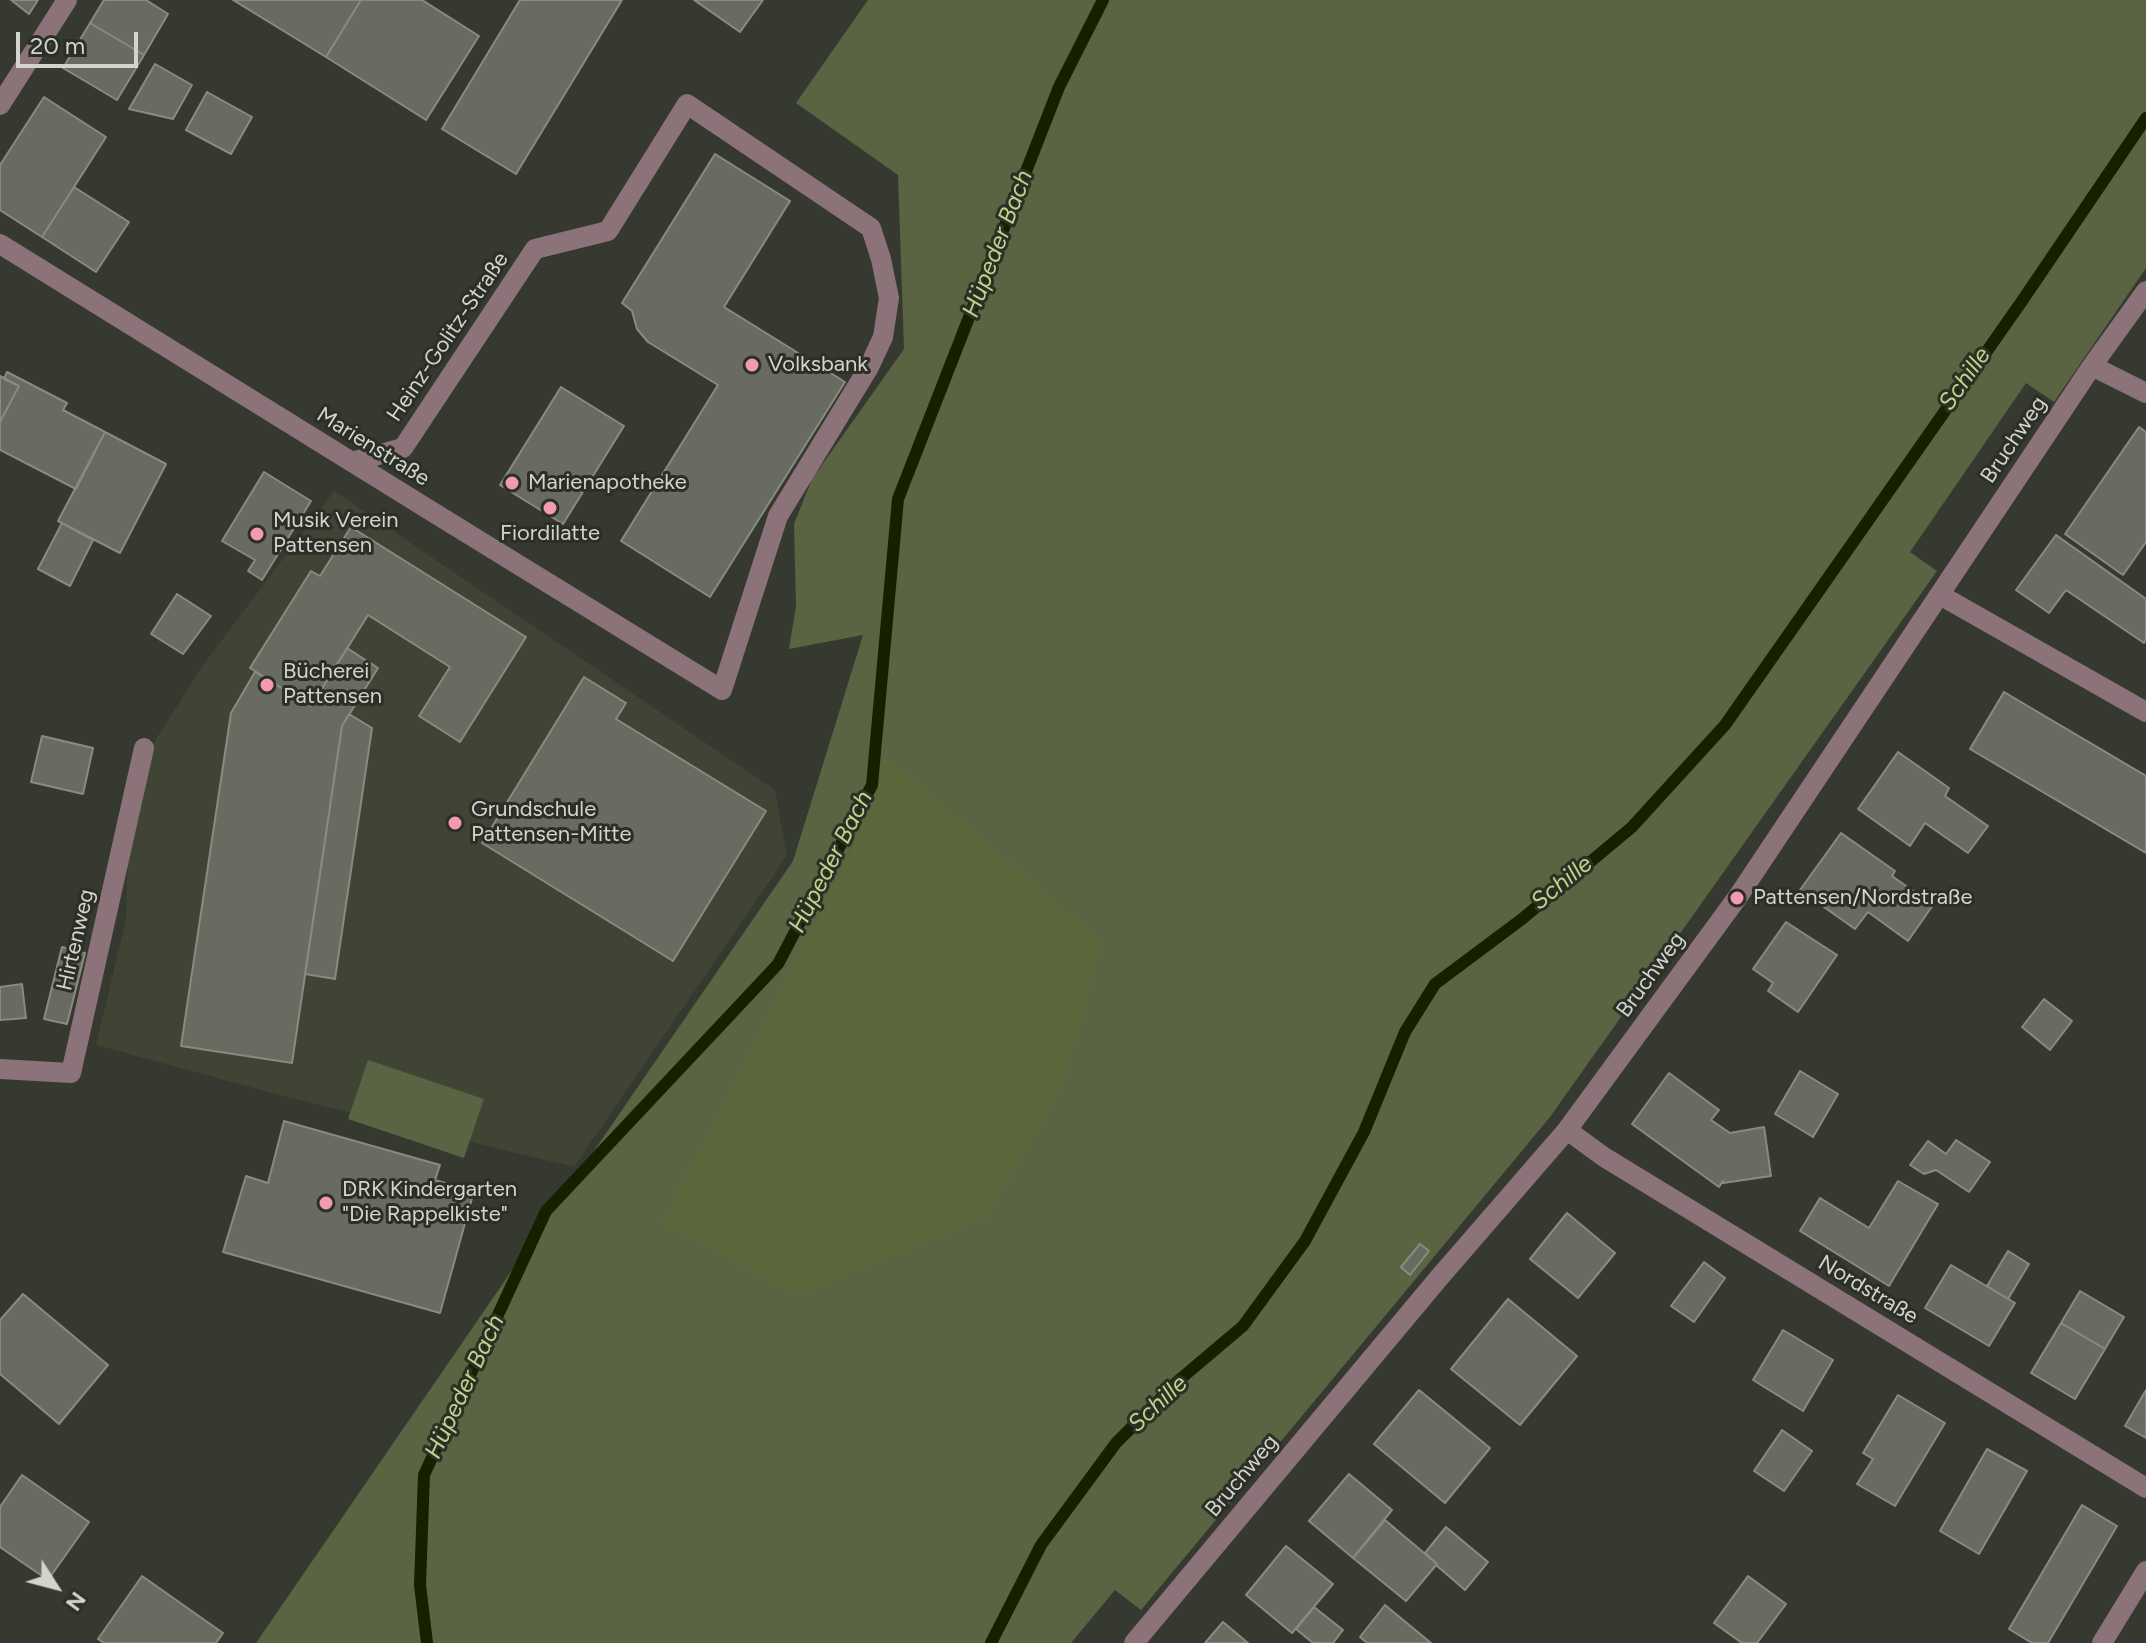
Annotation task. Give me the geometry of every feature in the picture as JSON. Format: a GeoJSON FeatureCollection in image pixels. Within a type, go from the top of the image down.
{"type":"FeatureCollection","features":[{"type":"Feature","properties":{"kind":"street"},"geometry":{"type":"LineString","coordinates":[[0,105],[67,0]]}},
{"type":"Feature","properties":{"kind":"street","name":"Heinz-Golitz-Straße"},"geometry":{"type":"LineString","coordinates":[[352,462],[403,448],[535,249],[608,231],[687,104],[871,228],[889,298],[883,337],[869,367],[778,516],[722,690]]}},
{"type":"Feature","properties":{"kind":"street","name":"Marienstraße"},"geometry":{"type":"LineString","coordinates":[[0,244],[722,690]]}},
{"type":"Feature","properties":{"kind":"street","name":"Bruchweg"},"geometry":{"type":"LineString","coordinates":[[1134,1643],[1438,1279],[1567,1130],[1737,898],[2092,366],[2146,291]]}},
{"type":"Feature","properties":{"kind":"street"},"geometry":{"type":"LineString","coordinates":[[2092,366],[2146,393]]}},
{"type":"Feature","properties":{"kind":"street"},"geometry":{"type":"LineString","coordinates":[[1940,595],[2146,712]]}},
{"type":"Feature","properties":{"kind":"street","name":"Hirtenweg"},"geometry":{"type":"LineString","coordinates":[[0,1069],[71,1073],[144,748]]}},
{"type":"Feature","properties":{"kind":"street","name":"Nordstraße"},"geometry":{"type":"LineString","coordinates":[[1567,1130],[1604,1157],[2146,1488]]}},
{"type":"Feature","properties":{"kind":"street"},"geometry":{"type":"LineString","coordinates":[[2102,1643],[2146,1571]]}},
{"type":"Feature","properties":{"kind":"shaded area","name":"Grundschule Pattensen-Mitte"},"geometry":{"type":"Polygon","coordinates":[[[334,491],[775,790],[787,856],[574,1167],[287,1097],[96,1045],[126,920],[130,780],[203,665],[334,491]]]}},
{"type":"Feature","properties":{"kind":"green space"},"geometry":{"type":"Polygon","coordinates":[[[868,0],[2146,0],[2146,268],[2054,402],[2026,383],[1910,552],[1937,571],[1550,1117],[1141,1610],[1115,1590],[1071,1643],[256,1643],[793,861],[863,635],[789,649],[796,606],[794,524],[812,479],[904,349],[898,175],[796,103],[868,0]],[[879,752],[850,852],[799,1295],[879,752]]]}},
{"type":"Feature","properties":{"kind":"green space"},"geometry":{"type":"Polygon","coordinates":[[[879,751],[1102,942],[1064,1081],[987,1217],[799,1295],[662,1224],[850,852],[879,751]]]}},
{"type":"Feature","properties":{"kind":"green space"},"geometry":{"type":"Polygon","coordinates":[[[368,1060],[484,1099],[464,1158],[348,1119],[368,1060]]]}},
{"type":"Feature","properties":{"kind":"building"},"geometry":{"type":"Polygon","coordinates":[[[11,0],[38,0],[29,14],[11,0]]]}},
{"type":"Feature","properties":{"kind":"building"},"geometry":{"type":"Polygon","coordinates":[[[104,0],[146,0],[168,14],[144,55],[90,23],[104,0]]]}},
{"type":"Feature","properties":{"kind":"building"},"geometry":{"type":"Polygon","coordinates":[[[233,0],[361,0],[326,57],[233,0]]]}},
{"type":"Feature","properties":{"kind":"building"},"geometry":{"type":"Polygon","coordinates":[[[361,0],[422,0],[479,36],[426,120],[326,57],[361,0]]]}},
{"type":"Feature","properties":{"kind":"building"},"geometry":{"type":"Polygon","coordinates":[[[520,0],[622,0],[516,174],[442,129],[520,0]]]}},
{"type":"Feature","properties":{"kind":"building"},"geometry":{"type":"Polygon","coordinates":[[[694,0],[763,0],[740,32],[694,0]]]}},
{"type":"Feature","properties":{"kind":"building"},"geometry":{"type":"Polygon","coordinates":[[[90,23],[144,55],[117,100],[63,68],[90,23]]]}},
{"type":"Feature","properties":{"kind":"building"},"geometry":{"type":"Polygon","coordinates":[[[155,64],[192,85],[173,119],[129,109],[155,64]]]}},
{"type":"Feature","properties":{"kind":"building"},"geometry":{"type":"Polygon","coordinates":[[[207,92],[252,117],[231,154],[186,130],[207,92]]]}},
{"type":"Feature","properties":{"kind":"building"},"geometry":{"type":"Polygon","coordinates":[[[44,97],[106,137],[42,237],[0,210],[0,165],[44,97]]]}},
{"type":"Feature","properties":{"kind":"building","name":"Volksbank"},"geometry":{"type":"Polygon","coordinates":[[[715,154],[790,201],[724,307],[845,382],[710,597],[621,541],[718,385],[648,342],[637,329],[632,311],[622,303],[715,154]]]}},
{"type":"Feature","properties":{"kind":"building"},"geometry":{"type":"Polygon","coordinates":[[[74,187],[129,222],[96,272],[42,237],[74,187]]]}},
{"type":"Feature","properties":{"kind":"building"},"geometry":{"type":"Polygon","coordinates":[[[7,372],[67,403],[63,410],[105,432],[76,489],[0,450],[0,422],[19,386],[4,379],[7,372]]]}},
{"type":"Feature","properties":{"kind":"building"},"geometry":{"type":"Polygon","coordinates":[[[0,376],[19,386],[0,422],[0,376]]]}},
{"type":"Feature","properties":{"kind":"building"},"geometry":{"type":"Polygon","coordinates":[[[561,387],[624,426],[563,524],[500,485],[561,387]]]}},
{"type":"Feature","properties":{"kind":"building"},"geometry":{"type":"Polygon","coordinates":[[[2139,427],[2146,432],[2146,542],[2123,575],[2065,534],[2139,427]]]}},
{"type":"Feature","properties":{"kind":"building"},"geometry":{"type":"Polygon","coordinates":[[[105,432],[166,464],[120,553],[58,521],[105,432]]]}},
{"type":"Feature","properties":{"kind":"building"},"geometry":{"type":"Polygon","coordinates":[[[264,472],[311,501],[262,580],[248,571],[255,560],[222,541],[264,472]]]}},
{"type":"Feature","properties":{"kind":"building"},"geometry":{"type":"Polygon","coordinates":[[[62,523],[93,540],[70,586],[38,569],[62,523]]]}},
{"type":"Feature","properties":{"kind":"building"},"geometry":{"type":"Polygon","coordinates":[[[351,527],[526,637],[460,742],[419,716],[450,667],[368,615],[311,706],[250,668],[311,571],[320,576],[351,527]]]}},
{"type":"Feature","properties":{"kind":"building"},"geometry":{"type":"Polygon","coordinates":[[[2056,535],[2146,599],[2144,643],[2066,590],[2049,613],[2016,590],[2056,535]]]}},
{"type":"Feature","properties":{"kind":"building"},"geometry":{"type":"Polygon","coordinates":[[[177,594],[211,616],[183,654],[151,634],[177,594]]]}},
{"type":"Feature","properties":{"kind":"building"},"geometry":{"type":"Polygon","coordinates":[[[347,648],[378,668],[342,726],[292,1063],[181,1046],[231,713],[255,672],[311,706],[347,648]]]}},
{"type":"Feature","properties":{"kind":"building"},"geometry":{"type":"Polygon","coordinates":[[[584,677],[626,703],[616,719],[766,811],[673,961],[482,843],[584,677]]]}},
{"type":"Feature","properties":{"kind":"building"},"geometry":{"type":"Polygon","coordinates":[[[2004,692],[2146,776],[2146,853],[1970,749],[2004,692]]]}},
{"type":"Feature","properties":{"kind":"building"},"geometry":{"type":"Polygon","coordinates":[[[349,714],[372,728],[335,979],[305,974],[342,726],[349,714]]]}},
{"type":"Feature","properties":{"kind":"building"},"geometry":{"type":"Polygon","coordinates":[[[42,736],[93,748],[83,794],[31,782],[42,736]]]}},
{"type":"Feature","properties":{"kind":"building"},"geometry":{"type":"Polygon","coordinates":[[[1898,752],[1949,788],[1945,796],[1988,826],[1968,853],[1925,823],[1910,846],[1858,809],[1898,752]]]}},
{"type":"Feature","properties":{"kind":"building"},"geometry":{"type":"Polygon","coordinates":[[[1841,833],[1895,871],[1892,876],[1933,905],[1908,941],[1868,912],[1855,929],[1800,890],[1841,833]]]}},
{"type":"Feature","properties":{"kind":"building"},"geometry":{"type":"Polygon","coordinates":[[[1786,922],[1837,955],[1798,1012],[1768,991],[1773,983],[1753,969],[1786,922]]]}},
{"type":"Feature","properties":{"kind":"building"},"geometry":{"type":"Polygon","coordinates":[[[62,947],[85,953],[67,1024],[44,1019],[62,947]]]}},
{"type":"Feature","properties":{"kind":"building"},"geometry":{"type":"Polygon","coordinates":[[[22,984],[26,1018],[0,1020],[0,987],[22,984]]]}},
{"type":"Feature","properties":{"kind":"building"},"geometry":{"type":"Polygon","coordinates":[[[2044,999],[2072,1021],[2050,1050],[2022,1027],[2044,999]]]}},
{"type":"Feature","properties":{"kind":"building"},"geometry":{"type":"Polygon","coordinates":[[[1800,1071],[1838,1094],[1813,1137],[1775,1114],[1800,1071]]]}},
{"type":"Feature","properties":{"kind":"building"},"geometry":{"type":"Polygon","coordinates":[[[1669,1073],[1719,1110],[1711,1120],[1730,1133],[1764,1127],[1771,1176],[1723,1181],[1719,1187],[1632,1124],[1669,1073]]]}},
{"type":"Feature","properties":{"kind":"building"},"geometry":{"type":"Polygon","coordinates":[[[284,1121],[440,1165],[435,1180],[474,1191],[440,1313],[223,1252],[246,1176],[268,1183],[284,1121]]]}},
{"type":"Feature","properties":{"kind":"building"},"geometry":{"type":"Polygon","coordinates":[[[1956,1140],[1990,1162],[1969,1192],[1936,1170],[1924,1174],[1910,1165],[1928,1141],[1946,1154],[1956,1140]]]}},
{"type":"Feature","properties":{"kind":"building"},"geometry":{"type":"Polygon","coordinates":[[[1898,1181],[1938,1204],[1889,1286],[1800,1231],[1820,1198],[1869,1228],[1898,1181]]]}},
{"type":"Feature","properties":{"kind":"building"},"geometry":{"type":"Polygon","coordinates":[[[1567,1213],[1615,1253],[1578,1298],[1530,1259],[1567,1213]]]}},
{"type":"Feature","properties":{"kind":"building"},"geometry":{"type":"Polygon","coordinates":[[[1420,1244],[1429,1251],[1410,1275],[1401,1267],[1420,1244]]]}},
{"type":"Feature","properties":{"kind":"building"},"geometry":{"type":"Polygon","coordinates":[[[2008,1251],[2029,1264],[2008,1299],[1987,1286],[2008,1251]]]}},
{"type":"Feature","properties":{"kind":"building"},"geometry":{"type":"Polygon","coordinates":[[[1704,1262],[1725,1278],[1694,1322],[1671,1306],[1704,1262]]]}},
{"type":"Feature","properties":{"kind":"building"},"geometry":{"type":"Polygon","coordinates":[[[1951,1265],[2015,1303],[1989,1346],[1925,1308],[1951,1265]]]}},
{"type":"Feature","properties":{"kind":"building"},"geometry":{"type":"Polygon","coordinates":[[[2080,1291],[2124,1317],[2105,1349],[2061,1323],[2080,1291]]]}},
{"type":"Feature","properties":{"kind":"building"},"geometry":{"type":"Polygon","coordinates":[[[23,1294],[108,1365],[59,1424],[0,1374],[0,1320],[23,1294]]]}},
{"type":"Feature","properties":{"kind":"building"},"geometry":{"type":"Polygon","coordinates":[[[1508,1299],[1577,1356],[1520,1425],[1451,1369],[1508,1299]]]}},
{"type":"Feature","properties":{"kind":"building"},"geometry":{"type":"Polygon","coordinates":[[[2061,1323],[2105,1349],[2075,1399],[2031,1373],[2061,1323]]]}},
{"type":"Feature","properties":{"kind":"building"},"geometry":{"type":"Polygon","coordinates":[[[1783,1330],[1833,1360],[1803,1411],[1753,1380],[1783,1330]]]}},
{"type":"Feature","properties":{"kind":"building"},"geometry":{"type":"Polygon","coordinates":[[[1419,1390],[1490,1448],[1445,1503],[1374,1444],[1419,1390]]]}},
{"type":"Feature","properties":{"kind":"building"},"geometry":{"type":"Polygon","coordinates":[[[2146,1390],[2146,1438],[2125,1426],[2146,1390]]]}},
{"type":"Feature","properties":{"kind":"building"},"geometry":{"type":"Polygon","coordinates":[[[1898,1395],[1945,1423],[1895,1506],[1857,1484],[1873,1459],[1863,1453],[1898,1395]]]}},
{"type":"Feature","properties":{"kind":"building"},"geometry":{"type":"Polygon","coordinates":[[[1782,1430],[1812,1451],[1784,1491],[1754,1471],[1782,1430]]]}},
{"type":"Feature","properties":{"kind":"building"},"geometry":{"type":"Polygon","coordinates":[[[1987,1449],[2027,1471],[1979,1554],[1940,1531],[1987,1449]]]}},
{"type":"Feature","properties":{"kind":"building"},"geometry":{"type":"Polygon","coordinates":[[[1349,1474],[1392,1510],[1353,1558],[1309,1521],[1349,1474]]]}},
{"type":"Feature","properties":{"kind":"building"},"geometry":{"type":"Polygon","coordinates":[[[22,1475],[89,1522],[48,1580],[0,1547],[0,1507],[22,1475]]]}},
{"type":"Feature","properties":{"kind":"building"},"geometry":{"type":"Polygon","coordinates":[[[2082,1505],[2117,1526],[2048,1643],[2032,1643],[2009,1629],[2082,1505]]]}},
{"type":"Feature","properties":{"kind":"building"},"geometry":{"type":"Polygon","coordinates":[[[1385,1520],[1437,1564],[1406,1601],[1353,1558],[1385,1520]]]}},
{"type":"Feature","properties":{"kind":"building"},"geometry":{"type":"Polygon","coordinates":[[[1446,1527],[1488,1562],[1465,1590],[1425,1553],[1446,1527]]]}},
{"type":"Feature","properties":{"kind":"building"},"geometry":{"type":"Polygon","coordinates":[[[1286,1546],[1333,1584],[1292,1633],[1246,1595],[1286,1546]]]}},
{"type":"Feature","properties":{"kind":"building"},"geometry":{"type":"Polygon","coordinates":[[[142,1576],[223,1633],[216,1643],[104,1643],[98,1639],[142,1576]]]}},
{"type":"Feature","properties":{"kind":"building"},"geometry":{"type":"Polygon","coordinates":[[[1748,1576],[1786,1604],[1757,1643],[1742,1643],[1714,1623],[1748,1576]]]}},
{"type":"Feature","properties":{"kind":"building"},"geometry":{"type":"Polygon","coordinates":[[[1385,1605],[1431,1643],[1367,1643],[1360,1637],[1385,1605]]]}},
{"type":"Feature","properties":{"kind":"building"},"geometry":{"type":"Polygon","coordinates":[[[1314,1607],[1343,1630],[1333,1643],[1313,1643],[1296,1629],[1314,1607]]]}},
{"type":"Feature","properties":{"kind":"building"},"geometry":{"type":"Polygon","coordinates":[[[1223,1622],[1248,1643],[1205,1643],[1223,1622]]]}},
{"type":"Feature","properties":{"kind":"waterway","name":"Hüpeder Bach"},"geometry":{"type":"LineString","coordinates":[[427,1643],[420,1585],[424,1475],[546,1211],[778,964],[872,785],[898,499],[1059,87],[1103,0]]}},
{"type":"Feature","properties":{"kind":"waterway","name":"Schille"},"geometry":{"type":"LineString","coordinates":[[991,1643],[1041,1545],[1116,1443],[1178,1381],[1243,1326],[1305,1241],[1364,1132],[1405,1032],[1435,984],[1522,919],[1632,827],[1725,725],[2022,301],[2146,118]]}},
{"type":"Feature","properties":{"kind":"place","name":"Volksbank"},"geometry":{"type":"Point","coordinates":[752,365]}},
{"type":"Feature","properties":{"kind":"place","name":"Marienapotheke"},"geometry":{"type":"Point","coordinates":[512,483]}},
{"type":"Feature","properties":{"kind":"place","name":"Fiordilatte"},"geometry":{"type":"Point","coordinates":[550,508]}},
{"type":"Feature","properties":{"kind":"place","name":"Musik Verein Pattensen"},"geometry":{"type":"Point","coordinates":[257,534]}},
{"type":"Feature","properties":{"kind":"place","name":"Bücherei Pattensen"},"geometry":{"type":"Point","coordinates":[267,685]}},
{"type":"Feature","properties":{"kind":"place","name":"Grundschule Pattensen-Mitte"},"geometry":{"type":"Point","coordinates":[455,823]}},
{"type":"Feature","properties":{"kind":"place","name":"Pattensen/Nordstraße"},"geometry":{"type":"Point","coordinates":[1737,898]}},
{"type":"Feature","properties":{"kind":"place","name":"DRK Kindergarten \"Die Rappelkiste\""},"geometry":{"type":"Point","coordinates":[326,1203]}}]}
